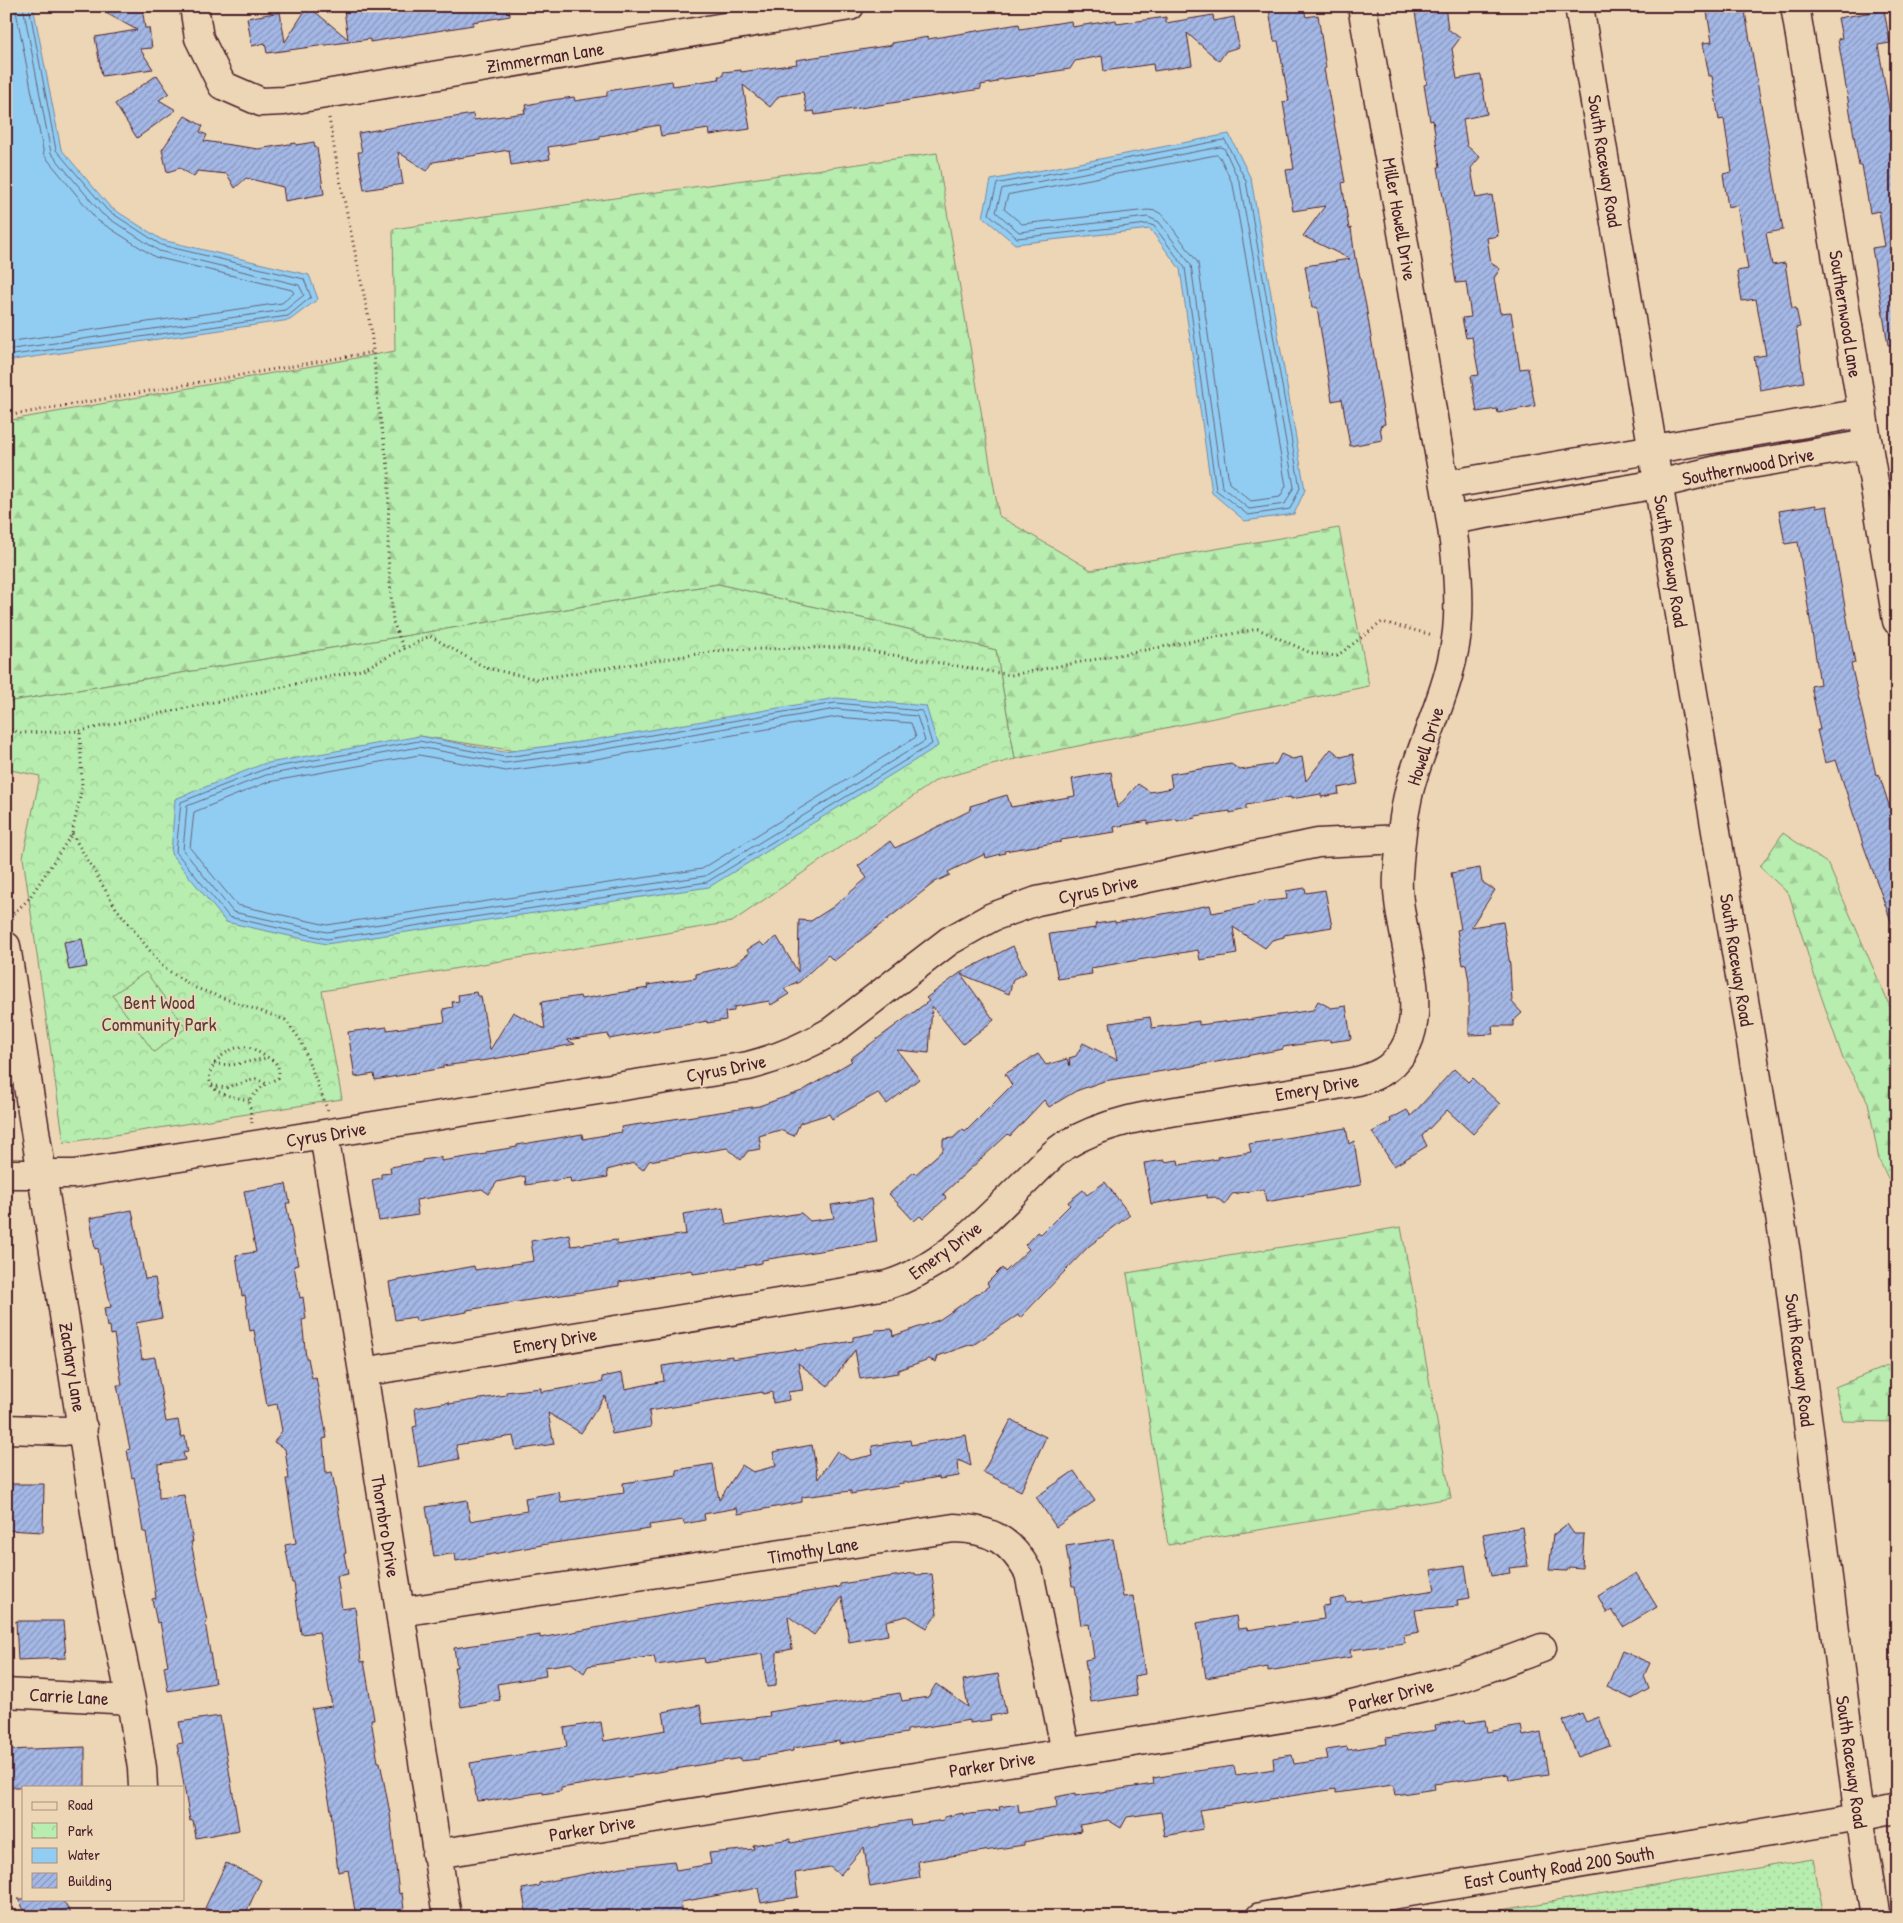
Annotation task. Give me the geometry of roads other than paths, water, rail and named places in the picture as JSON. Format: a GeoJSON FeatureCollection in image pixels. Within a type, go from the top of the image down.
{"type":"FeatureCollection","features":[{"type":"Feature","properties":{"kind":"street","name":"Zimmerman Lane"},"geometry":{"type":"LineString","coordinates":[[194,6],[199,38],[222,85],[261,102],[284,101],[850,6]]}},
{"type":"Feature","properties":{"kind":"street","name":"Miller Howell Drive"},"geometry":{"type":"LineString","coordinates":[[1362,6],[1411,280],[1435,432]]}},
{"type":"Feature","properties":{"kind":"street","name":"South Raceway Road"},"geometry":{"type":"LineString","coordinates":[[1579,6],[1786,1253],[1859,1817],[1876,1917]]}},
{"type":"Feature","properties":{"kind":"street","name":"Southernwood Lane"},"geometry":{"type":"LineString","coordinates":[[1795,6],[1897,621]]}},
{"type":"Feature","properties":{"kind":"street","name":"Southernwood Drive"},"geometry":{"type":"LineString","coordinates":[[1445,485],[1863,413]]}},
{"type":"Feature","properties":{"kind":"street","name":"Howell Drive"},"geometry":{"type":"LineString","coordinates":[[1399,1058],[1409,1044],[1415,1016],[1414,996],[1397,892],[1401,839],[1412,783],[1446,680],[1456,638],[1458,619],[1458,591],[1450,520],[1435,432]]}},
{"type":"Feature","properties":{"kind":"street","name":"Southernwood Drive"},"geometry":{"type":"LineString","coordinates":[[1450,520],[1658,484],[1721,469],[1868,444]]}},
{"type":"Feature","properties":{"kind":"street","name":"Cyrus Drive"},"geometry":{"type":"LineString","coordinates":[[6,1174],[74,1174],[726,1070],[770,1060],[813,1042],[832,1031],[950,941],[992,917],[1014,908],[1318,843],[1401,839]]}},
{"type":"Feature","properties":{"kind":"street","name":"Zachary Lane"},"geometry":{"type":"LineString","coordinates":[[6,946],[103,1563],[132,1700],[143,1786]]}},
{"type":"Feature","properties":{"kind":"street","name":"Emery Drive"},"geometry":{"type":"LineString","coordinates":[[363,1372],[887,1285],[903,1280],[925,1269],[961,1243],[1046,1160],[1081,1136],[1104,1126],[1146,1116],[1358,1082],[1377,1075],[1399,1058]]}},
{"type":"Feature","properties":{"kind":"street","name":"Thornbro Drive"},"geometry":{"type":"LineString","coordinates":[[328,1134],[446,1917]]}},
{"type":"Feature","properties":{"kind":"street"},"geometry":{"type":"LineString","coordinates":[[6,1429],[64,1431],[83,1428]]}},
{"type":"Feature","properties":{"kind":"street","name":"Timothy Lane"},"geometry":{"type":"LineString","coordinates":[[400,1612],[954,1528],[973,1528],[991,1534],[1007,1544],[1020,1557],[1029,1574],[1066,1752]]}},
{"type":"Feature","properties":{"kind":"street","name":"Parker Drive"},"geometry":{"type":"LineString","coordinates":[[436,1854],[1332,1710],[1464,1677],[1542,1648]]}},
{"type":"Feature","properties":{"kind":"street","name":"Carrie Lane"},"geometry":{"type":"LineString","coordinates":[[6,1693],[132,1700]]}},
{"type":"Feature","properties":{"kind":"street","name":"East County Road 200 South"},"geometry":{"type":"LineString","coordinates":[[1260,1917],[1859,1817],[1897,1809]]}},
{"type":"Feature","properties":{"kind":"water"},"geometry":{"type":"Polygon","coordinates":[[[6,6],[33,6],[61,149],[110,207],[162,240],[309,275],[318,299],[290,320],[6,361],[6,6]]]}},
{"type":"Feature","properties":{"kind":"water"},"geometry":{"type":"Polygon","coordinates":[[[1229,134],[1251,179],[1305,490],[1294,514],[1245,521],[1212,493],[1180,269],[1150,229],[1015,244],[983,217],[991,180],[1229,134]]]}},
{"type":"Feature","properties":{"kind":"water"},"geometry":{"type":"Polygon","coordinates":[[[836,698],[926,706],[938,746],[709,887],[326,944],[226,922],[171,854],[175,799],[263,764],[420,736],[504,752],[587,741],[836,698]]]}},
{"type":"Feature","properties":{"kind":"park label","name":"Bent Wood Community Park"},"geometry":{"type":"Point","coordinates":[159,1013]}}]}
